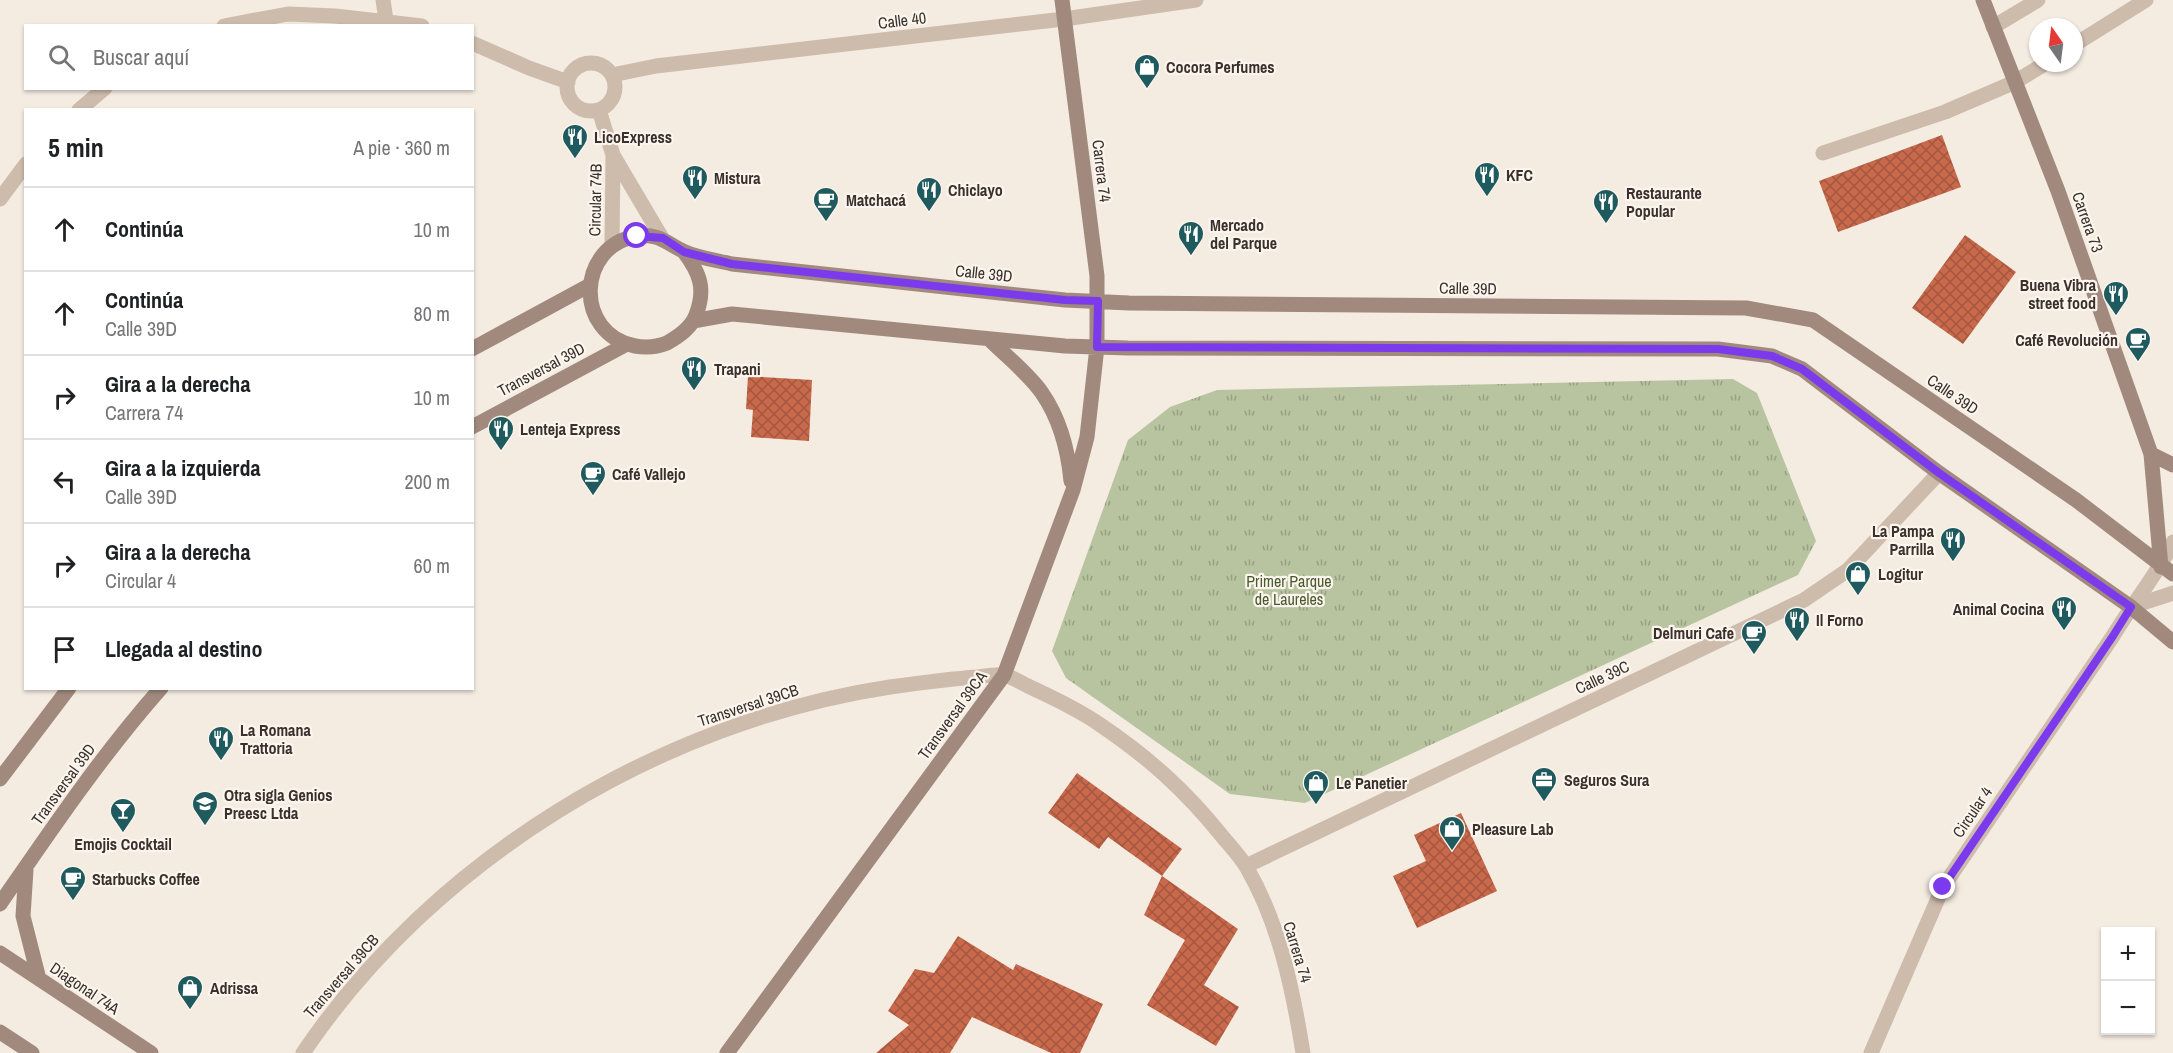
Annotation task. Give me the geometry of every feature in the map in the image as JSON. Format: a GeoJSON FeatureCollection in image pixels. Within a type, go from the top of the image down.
{"type":"FeatureCollection","features":[{"type":"Feature","properties":{"kind":"street"},"geometry":{"type":"LineString","coordinates":[[383,0],[386,20]]}},
{"type":"Feature","properties":{"kind":"street","name":"Carrera 74"},"geometry":{"type":"LineString","coordinates":[[1062,0],[1097,276],[1097,347]]}},
{"type":"Feature","properties":{"kind":"street","name":"Calle 40"},"geometry":{"type":"LineString","coordinates":[[612,75],[656,66],[1064,19],[1196,0]]}},
{"type":"Feature","properties":{"kind":"street","name":"Carrera 73"},"geometry":{"type":"LineString","coordinates":[[1983,0],[2058,191],[2151,454],[2167,571]]}},
{"type":"Feature","properties":{"kind":"street"},"geometry":{"type":"LineString","coordinates":[[1994,27],[2038,0]]}},
{"type":"Feature","properties":{"kind":"street"},"geometry":{"type":"LineString","coordinates":[[2083,39],[2146,0]]}},
{"type":"Feature","properties":{"kind":"street"},"geometry":{"type":"LineString","coordinates":[[235,24],[288,14],[386,20],[410,24]]}},
{"type":"Feature","properties":{"kind":"street"},"geometry":{"type":"LineString","coordinates":[[474,44],[568,82]]}},
{"type":"Feature","properties":{"kind":"street"},"geometry":{"type":"LineString","coordinates":[[590,63],[604,66],[612,75],[615,81],[615,93],[608,105],[599,110],[588,111],[576,106],[569,96],[568,82],[573,71],[580,66],[590,63]]}},
{"type":"Feature","properties":{"kind":"street"},"geometry":{"type":"LineString","coordinates":[[1823,153],[1945,112],[2015,82],[2031,72]]}},
{"type":"Feature","properties":{"kind":"street"},"geometry":{"type":"LineString","coordinates":[[81,108],[103,90]]}},
{"type":"Feature","properties":{"kind":"street","name":"Circular 74B"},"geometry":{"type":"LineString","coordinates":[[599,110],[613,155],[663,238]]}},
{"type":"Feature","properties":{"kind":"street","name":"Circular 74B"},"geometry":{"type":"LineString","coordinates":[[612,246],[613,155]]}},
{"type":"Feature","properties":{"kind":"street"},"geometry":{"type":"LineString","coordinates":[[0,199],[24,167]]}},
{"type":"Feature","properties":{"kind":"street"},"geometry":{"type":"LineString","coordinates":[[637,236],[663,238],[684,252],[696,267],[701,285],[700,303],[693,321],[680,335],[664,344],[645,348],[627,344],[610,335],[597,321],[591,303],[590,285],[597,263],[612,246],[637,236]]}},
{"type":"Feature","properties":{"kind":"street","name":"Calle 39D"},"geometry":{"type":"LineString","coordinates":[[684,252],[732,264],[1065,300],[1674,309],[1746,308],[1813,320],[2076,500],[2167,571]]}},
{"type":"Feature","properties":{"kind":"street"},"geometry":{"type":"LineString","coordinates":[[474,348],[590,285]]}},
{"type":"Feature","properties":{"kind":"street"},"geometry":{"type":"LineString","coordinates":[[693,321],[732,314],[990,340],[1097,347],[1718,349],[1772,356],[1802,369],[1939,473],[2131,607],[2173,642]]}},
{"type":"Feature","properties":{"kind":"street"},"geometry":{"type":"LineString","coordinates":[[990,340],[1042,393],[1062,434],[1068,456],[1072,490]]}},
{"type":"Feature","properties":{"kind":"street","name":"Transversal 39D"},"geometry":{"type":"LineString","coordinates":[[474,426],[627,344]]}},
{"type":"Feature","properties":{"kind":"street","name":"Transversal 39CA"},"geometry":{"type":"LineString","coordinates":[[727,1053],[1004,675],[1072,490],[1086,437],[1097,347]]}},
{"type":"Feature","properties":{"kind":"street"},"geometry":{"type":"LineString","coordinates":[[2151,454],[2173,465]]}},
{"type":"Feature","properties":{"kind":"street","name":"Calle 39C"},"geometry":{"type":"LineString","coordinates":[[1246,866],[1804,600],[1848,570],[1939,473]]}},
{"type":"Feature","properties":{"kind":"street","name":"Circular 4"},"geometry":{"type":"LineString","coordinates":[[1871,1053],[1943,887],[2131,607],[2167,571],[2173,542]]}},
{"type":"Feature","properties":{"kind":"street"},"geometry":{"type":"LineString","coordinates":[[2131,607],[2173,593]]}},
{"type":"Feature","properties":{"kind":"street","name":"Transversal 39CB"},"geometry":{"type":"LineString","coordinates":[[303,1053],[327,1017],[369,968],[415,921],[464,879],[534,827],[628,772],[687,745],[748,722],[810,704],[874,690],[938,680],[1004,675],[1075,707],[1140,752],[1197,805],[1246,866]]}},
{"type":"Feature","properties":{"kind":"street"},"geometry":{"type":"LineString","coordinates":[[0,779],[67,690]]}},
{"type":"Feature","properties":{"kind":"street","name":"Transversal 39D"},"geometry":{"type":"LineString","coordinates":[[0,904],[105,756],[159,690]]}},
{"type":"Feature","properties":{"kind":"street","name":"Carrera 74"},"geometry":{"type":"LineString","coordinates":[[1246,866],[1267,912],[1284,960],[1296,1009],[1303,1053]]}},
{"type":"Feature","properties":{"kind":"street"},"geometry":{"type":"LineString","coordinates":[[26,867],[22,901],[23,916],[39,979]]}},
{"type":"Feature","properties":{"kind":"street","name":"Diagonal 74A"},"geometry":{"type":"LineString","coordinates":[[0,953],[151,1053]]}},
{"type":"Feature","properties":{"kind":"street"},"geometry":{"type":"LineString","coordinates":[[0,1032],[32,1053]]}},
{"type":"Feature","properties":{"kind":"green space","name":"Primer Parque de Laureles"},"geometry":{"type":"Polygon","coordinates":[[[1733,379],[1757,393],[1816,541],[1798,575],[1305,803],[1230,794],[1066,678],[1052,651],[1128,440],[1170,407],[1217,390],[1733,379]]]}},
{"type":"Feature","properties":{"kind":"building"},"geometry":{"type":"Polygon","coordinates":[[[1942,135],[1961,187],[1838,232],[1819,181],[1942,135]]]}},
{"type":"Feature","properties":{"kind":"building"},"geometry":{"type":"Polygon","coordinates":[[[1965,235],[2016,272],[1963,344],[1912,308],[1965,235]]]}},
{"type":"Feature","properties":{"kind":"building"},"geometry":{"type":"Polygon","coordinates":[[[748,376],[812,380],[809,441],[751,437],[753,410],[746,409],[748,376]]]}},
{"type":"Feature","properties":{"kind":"building"},"geometry":{"type":"Polygon","coordinates":[[[1077,773],[1182,849],[1162,876],[1108,837],[1099,849],[1048,813],[1077,773]]]}},
{"type":"Feature","properties":{"kind":"building"},"geometry":{"type":"Polygon","coordinates":[[[1461,813],[1497,891],[1417,928],[1393,876],[1426,861],[1414,835],[1461,813]]]}},
{"type":"Feature","properties":{"kind":"building"},"geometry":{"type":"Polygon","coordinates":[[[1162,876],[1238,929],[1204,985],[1239,1007],[1216,1046],[1147,1005],[1185,940],[1144,915],[1162,876]]]}},
{"type":"Feature","properties":{"kind":"building"},"geometry":{"type":"Polygon","coordinates":[[[958,936],[1013,970],[1016,964],[1103,1004],[1080,1053],[1051,1053],[972,1017],[950,1053],[876,1053],[909,1025],[888,1011],[915,969],[934,973],[958,936]]]}},
{"type":"Feature","properties":{"kind":"place","name":"Cocora Perfumes"},"geometry":{"type":"Point","coordinates":[1147,90]}},
{"type":"Feature","properties":{"kind":"place","name":"LicoExpress"},"geometry":{"type":"Point","coordinates":[575,160]}},
{"type":"Feature","properties":{"kind":"place","name":"KFC"},"geometry":{"type":"Point","coordinates":[1487,198]}},
{"type":"Feature","properties":{"kind":"place","name":"Mistura"},"geometry":{"type":"Point","coordinates":[695,201]}},
{"type":"Feature","properties":{"kind":"place","name":"Chiclayo"},"geometry":{"type":"Point","coordinates":[929,213]}},
{"type":"Feature","properties":{"kind":"place","name":"Matchacá"},"geometry":{"type":"Point","coordinates":[826,223]}},
{"type":"Feature","properties":{"kind":"place","name":"Restaurante Popular"},"geometry":{"type":"Point","coordinates":[1606,225]}},
{"type":"Feature","properties":{"kind":"place","name":"Mercado del Parque"},"geometry":{"type":"Point","coordinates":[1191,257]}},
{"type":"Feature","properties":{"kind":"place","name":"Buena Vibra street food"},"geometry":{"type":"Point","coordinates":[2116,317]}},
{"type":"Feature","properties":{"kind":"place","name":"Café Revolución"},"geometry":{"type":"Point","coordinates":[2138,363]}},
{"type":"Feature","properties":{"kind":"place","name":"Trapani"},"geometry":{"type":"Point","coordinates":[694,392]}},
{"type":"Feature","properties":{"kind":"place","name":"Lenteja Express"},"geometry":{"type":"Point","coordinates":[501,452]}},
{"type":"Feature","properties":{"kind":"place","name":"Café Vallejo"},"geometry":{"type":"Point","coordinates":[593,497]}},
{"type":"Feature","properties":{"kind":"place","name":"La Pampa Parrilla"},"geometry":{"type":"Point","coordinates":[1953,563]}},
{"type":"Feature","properties":{"kind":"place","name":"Logitur"},"geometry":{"type":"Point","coordinates":[1858,597]}},
{"type":"Feature","properties":{"kind":"place","name":"Animal Cocina"},"geometry":{"type":"Point","coordinates":[2064,632]}},
{"type":"Feature","properties":{"kind":"place","name":"Il Forno"},"geometry":{"type":"Point","coordinates":[1797,643]}},
{"type":"Feature","properties":{"kind":"place","name":"Delmuri Cafe"},"geometry":{"type":"Point","coordinates":[1754,656]}},
{"type":"Feature","properties":{"kind":"place","name":"La Romana Trattoria"},"geometry":{"type":"Point","coordinates":[221,762]}},
{"type":"Feature","properties":{"kind":"place","name":"Seguros Sura"},"geometry":{"type":"Point","coordinates":[1544,803]}},
{"type":"Feature","properties":{"kind":"place","name":"Le Panetier"},"geometry":{"type":"Point","coordinates":[1316,806]}},
{"type":"Feature","properties":{"kind":"place","name":"Otra sigla Genios Preesc Ltda"},"geometry":{"type":"Point","coordinates":[205,827]}},
{"type":"Feature","properties":{"kind":"place","name":"Emojis Cocktail"},"geometry":{"type":"Point","coordinates":[123,834]}},
{"type":"Feature","properties":{"kind":"place","name":"Pleasure Lab"},"geometry":{"type":"Point","coordinates":[1452,852]}},
{"type":"Feature","properties":{"kind":"place","name":"Starbucks Coffee"},"geometry":{"type":"Point","coordinates":[73,902]}},
{"type":"Feature","properties":{"kind":"place","name":"Adrissa"},"geometry":{"type":"Point","coordinates":[190,1011]}},
{"type":"Feature","properties":{"kind":"route"},"geometry":{"type":"LineString","coordinates":[[637,236],[663,238],[684,252],[732,264],[1065,300],[1098,301],[1097,347],[1718,349],[1772,356],[1802,369],[1939,473],[2131,607],[1943,887]]}}]}
